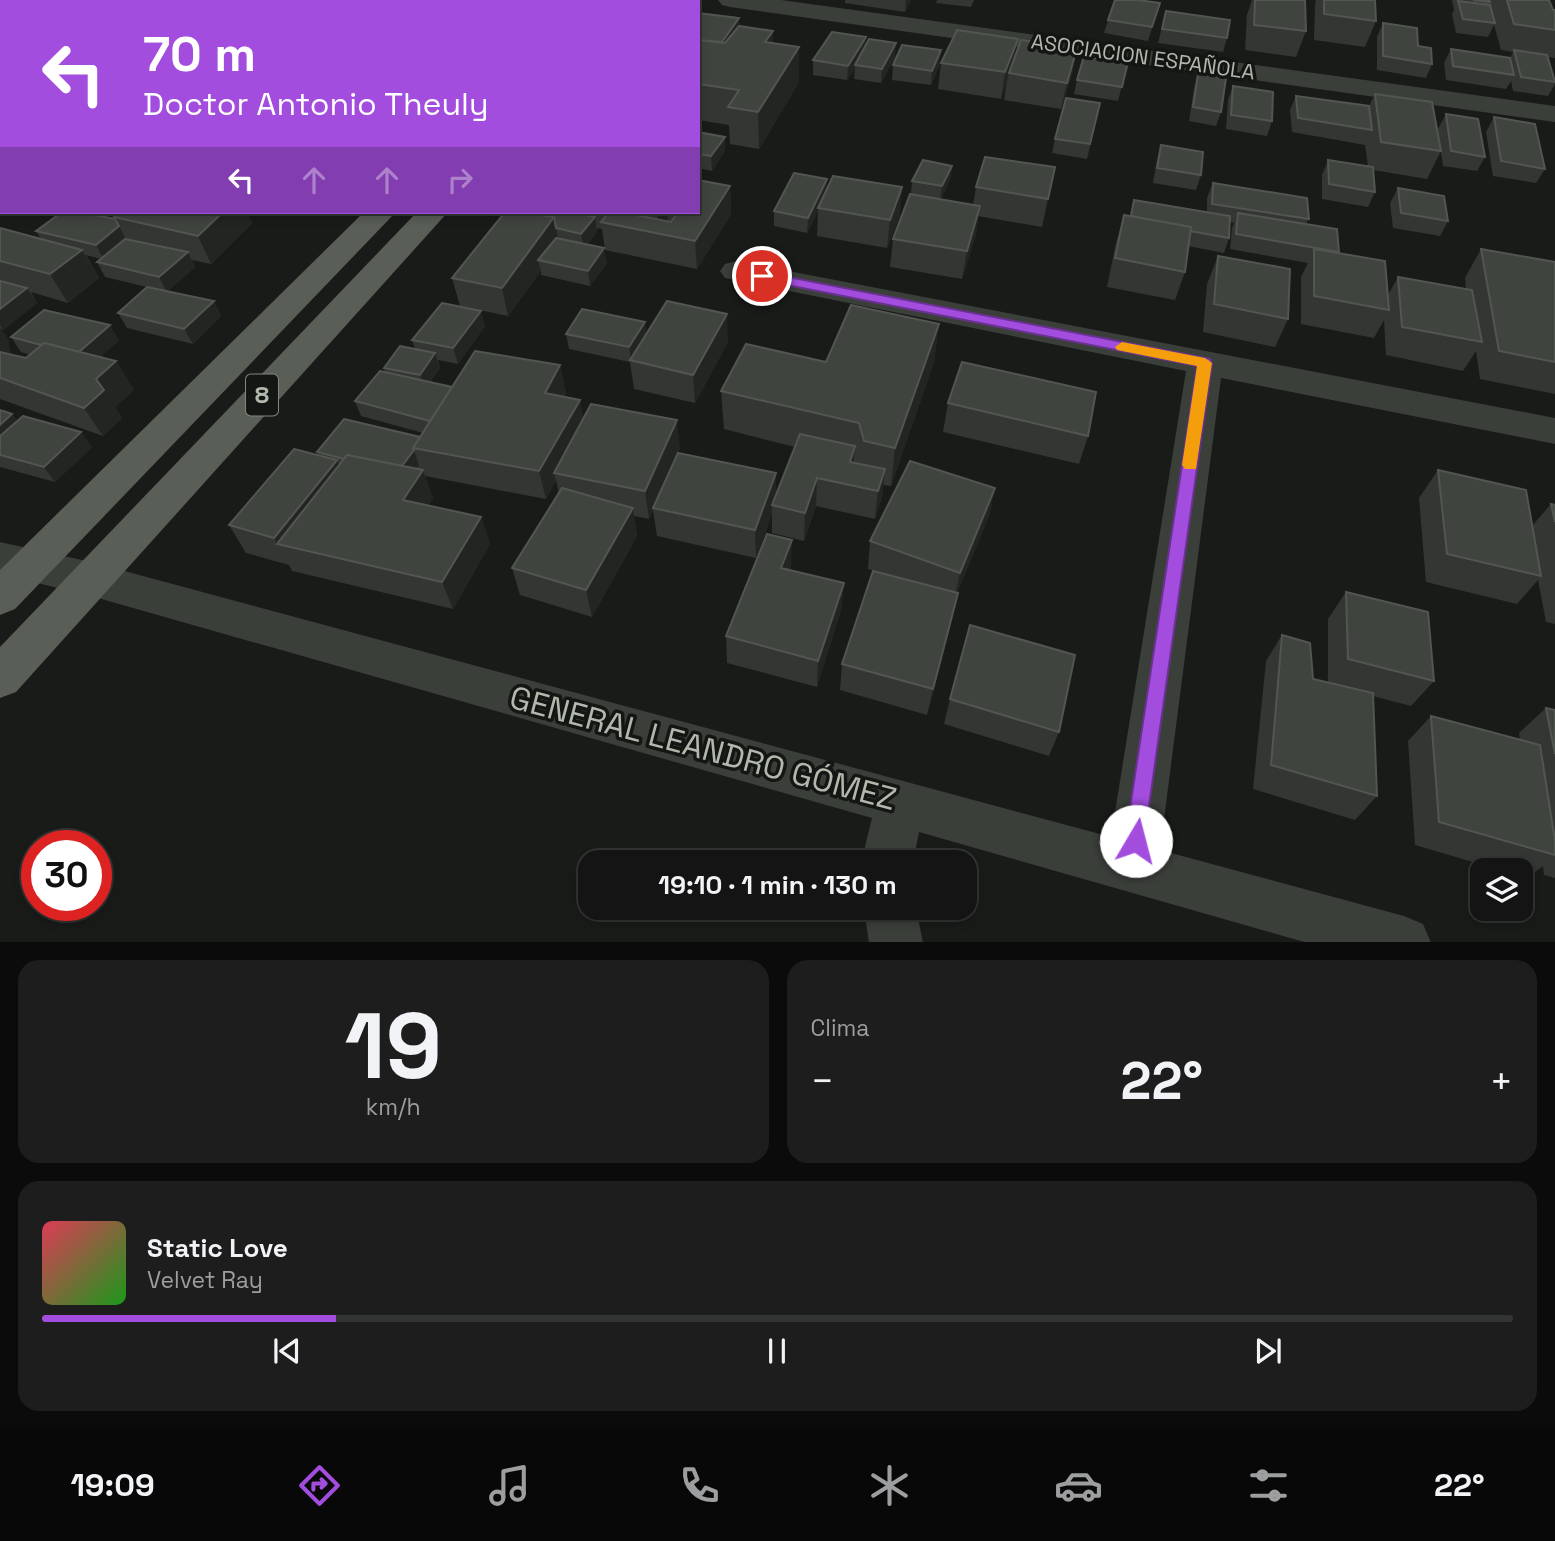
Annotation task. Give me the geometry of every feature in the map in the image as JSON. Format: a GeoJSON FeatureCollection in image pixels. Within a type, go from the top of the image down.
{"type":"FeatureCollection","features":[{"type":"Feature","properties":{"kind":"main road","name":"8"},"geometry":{"type":"LineString","coordinates":[[0,597],[16,561],[379,214]]}},
{"type":"Feature","properties":{"kind":"main road","name":"8"},"geometry":{"type":"LineString","coordinates":[[0,678],[431,214]]}},
{"type":"Feature","properties":{"kind":"street","name":"ASOCIACION ESPAÑOLA"},"geometry":{"type":"LineString","coordinates":[[730,0],[1555,114]]}},
{"type":"Feature","properties":{"kind":"street"},"geometry":{"type":"LineString","coordinates":[[736,271],[1555,430]]}},
{"type":"Feature","properties":{"kind":"street"},"geometry":{"type":"LineString","coordinates":[[1132,867],[1205,363]]}},
{"type":"Feature","properties":{"kind":"street","name":"GENERAL LEANDRO GÓMEZ"},"geometry":{"type":"LineString","coordinates":[[16,561],[91,579],[1400,942]]}},
{"type":"Feature","properties":{"kind":"street"},"geometry":{"type":"LineString","coordinates":[[895,850],[900,803]]}},
{"type":"Feature","properties":{"kind":"building"},"geometry":{"type":"Polygon","coordinates":[[[1115,0],[1160,3],[1152,27],[1108,20],[1115,0]]]}},
{"type":"Feature","properties":{"kind":"building"},"geometry":{"type":"Polygon","coordinates":[[[1255,0],[1305,0],[1306,31],[1254,25],[1255,0]]]}},
{"type":"Feature","properties":{"kind":"building"},"geometry":{"type":"Polygon","coordinates":[[[1324,0],[1375,0],[1376,21],[1324,14],[1324,0]]]}},
{"type":"Feature","properties":{"kind":"building"},"geometry":{"type":"Polygon","coordinates":[[[1507,0],[1549,0],[1555,10],[1555,30],[1514,24],[1507,0]]]}},
{"type":"Feature","properties":{"kind":"building"},"geometry":{"type":"Polygon","coordinates":[[[1458,1],[1490,5],[1495,23],[1463,19],[1458,1]]]}},
{"type":"Feature","properties":{"kind":"building"},"geometry":{"type":"Polygon","coordinates":[[[1166,11],[1230,20],[1227,38],[1162,29],[1166,11]]]}},
{"type":"Feature","properties":{"kind":"building"},"geometry":{"type":"Polygon","coordinates":[[[700,13],[739,18],[722,42],[700,40],[700,13]]]}},
{"type":"Feature","properties":{"kind":"building"},"geometry":{"type":"Polygon","coordinates":[[[1383,23],[1417,28],[1418,46],[1431,48],[1432,64],[1383,56],[1383,23]]]}},
{"type":"Feature","properties":{"kind":"building"},"geometry":{"type":"Polygon","coordinates":[[[739,26],[773,31],[765,42],[799,47],[758,112],[728,107],[739,90],[700,84],[700,40],[725,43],[739,26]]]}},
{"type":"Feature","properties":{"kind":"building"},"geometry":{"type":"Polygon","coordinates":[[[957,30],[1018,39],[1005,72],[941,63],[957,30]]]}},
{"type":"Feature","properties":{"kind":"building"},"geometry":{"type":"Polygon","coordinates":[[[832,32],[866,37],[848,66],[813,60],[832,32]]]}},
{"type":"Feature","properties":{"kind":"building"},"geometry":{"type":"Polygon","coordinates":[[[869,39],[896,43],[882,69],[855,65],[869,39]]]}},
{"type":"Feature","properties":{"kind":"building"},"geometry":{"type":"Polygon","coordinates":[[[1021,40],[1077,48],[1067,83],[1009,73],[1021,40]]]}},
{"type":"Feature","properties":{"kind":"building"},"geometry":{"type":"Polygon","coordinates":[[[902,45],[941,50],[932,71],[893,65],[902,45]]]}},
{"type":"Feature","properties":{"kind":"building"},"geometry":{"type":"Polygon","coordinates":[[[1451,49],[1510,58],[1514,75],[1453,66],[1451,49]]]}},
{"type":"Feature","properties":{"kind":"building"},"geometry":{"type":"Polygon","coordinates":[[[1514,50],[1547,55],[1555,82],[1521,77],[1514,50]]]}},
{"type":"Feature","properties":{"kind":"building"},"geometry":{"type":"Polygon","coordinates":[[[1084,56],[1128,62],[1122,87],[1077,80],[1084,56]]]}},
{"type":"Feature","properties":{"kind":"building"},"geometry":{"type":"Polygon","coordinates":[[[1198,74],[1226,78],[1221,112],[1193,107],[1198,74]]]}},
{"type":"Feature","properties":{"kind":"building"},"geometry":{"type":"Polygon","coordinates":[[[1233,86],[1273,92],[1272,121],[1231,115],[1233,86]]]}},
{"type":"Feature","properties":{"kind":"building"},"geometry":{"type":"Polygon","coordinates":[[[1375,94],[1432,102],[1441,151],[1381,142],[1375,94]]]}},
{"type":"Feature","properties":{"kind":"building"},"geometry":{"type":"Polygon","coordinates":[[[1296,96],[1369,106],[1372,130],[1298,118],[1296,96]]]}},
{"type":"Feature","properties":{"kind":"building"},"geometry":{"type":"Polygon","coordinates":[[[1066,98],[1100,103],[1090,144],[1055,139],[1066,98]]]}},
{"type":"Feature","properties":{"kind":"building"},"geometry":{"type":"Polygon","coordinates":[[[1446,114],[1478,119],[1485,157],[1451,151],[1446,114]]]}},
{"type":"Feature","properties":{"kind":"building"},"geometry":{"type":"Polygon","coordinates":[[[1494,117],[1535,124],[1545,169],[1501,161],[1494,117]]]}},
{"type":"Feature","properties":{"kind":"building"},"geometry":{"type":"Polygon","coordinates":[[[700,132],[725,137],[711,156],[700,154],[700,132]]]}},
{"type":"Feature","properties":{"kind":"building"},"geometry":{"type":"Polygon","coordinates":[[[1161,145],[1203,152],[1201,175],[1157,168],[1161,145]]]}},
{"type":"Feature","properties":{"kind":"building"},"geometry":{"type":"Polygon","coordinates":[[[985,157],[1055,167],[1048,199],[976,187],[985,157]]]}},
{"type":"Feature","properties":{"kind":"building"},"geometry":{"type":"Polygon","coordinates":[[[923,160],[952,166],[942,186],[912,181],[923,160]]]}},
{"type":"Feature","properties":{"kind":"building"},"geometry":{"type":"Polygon","coordinates":[[[1328,160],[1373,167],[1375,192],[1329,184],[1328,160]]]}},
{"type":"Feature","properties":{"kind":"building"},"geometry":{"type":"Polygon","coordinates":[[[794,173],[827,179],[808,218],[774,211],[794,173]]]}},
{"type":"Feature","properties":{"kind":"building"},"geometry":{"type":"Polygon","coordinates":[[[833,176],[902,187],[890,220],[818,208],[833,176]]]}},
{"type":"Feature","properties":{"kind":"building"},"geometry":{"type":"Polygon","coordinates":[[[700,180],[730,186],[695,241],[601,222],[607,214],[630,214],[671,222],[677,214],[700,214],[700,180]]]}},
{"type":"Feature","properties":{"kind":"building"},"geometry":{"type":"Polygon","coordinates":[[[1213,183],[1307,198],[1309,219],[1212,204],[1213,183]]]}},
{"type":"Feature","properties":{"kind":"building"},"geometry":{"type":"Polygon","coordinates":[[[1398,188],[1444,196],[1448,221],[1401,213],[1398,188]]]}},
{"type":"Feature","properties":{"kind":"building"},"geometry":{"type":"Polygon","coordinates":[[[910,194],[980,206],[967,251],[893,239],[910,194]]]}},
{"type":"Feature","properties":{"kind":"building"},"geometry":{"type":"Polygon","coordinates":[[[1134,200],[1230,216],[1229,238],[1190,231],[1191,227],[1131,216],[1134,200]]]}},
{"type":"Feature","properties":{"kind":"building"},"geometry":{"type":"Polygon","coordinates":[[[1238,213],[1337,229],[1339,252],[1236,234],[1238,213]]]}},
{"type":"Feature","properties":{"kind":"building"},"geometry":{"type":"Polygon","coordinates":[[[59,214],[89,214],[115,219],[119,226],[96,245],[36,231],[59,214]]]}},
{"type":"Feature","properties":{"kind":"building"},"geometry":{"type":"Polygon","coordinates":[[[118,214],[221,214],[198,236],[114,217],[118,214]]]}},
{"type":"Feature","properties":{"kind":"building"},"geometry":{"type":"Polygon","coordinates":[[[503,214],[554,217],[502,288],[452,278],[503,214]]]}},
{"type":"Feature","properties":{"kind":"building"},"geometry":{"type":"Polygon","coordinates":[[[536,214],[580,214],[595,217],[581,234],[556,228],[554,217],[536,214]]]}},
{"type":"Feature","properties":{"kind":"building"},"geometry":{"type":"Polygon","coordinates":[[[1124,215],[1191,227],[1185,272],[1115,258],[1124,215]]]}},
{"type":"Feature","properties":{"kind":"building"},"geometry":{"type":"Polygon","coordinates":[[[0,228],[82,250],[50,274],[0,261],[0,228]]]}},
{"type":"Feature","properties":{"kind":"building"},"geometry":{"type":"Polygon","coordinates":[[[556,238],[604,248],[588,271],[538,260],[556,238]]]}},
{"type":"Feature","properties":{"kind":"building"},"geometry":{"type":"Polygon","coordinates":[[[125,239],[188,252],[159,277],[97,262],[125,239]]]}},
{"type":"Feature","properties":{"kind":"building"},"geometry":{"type":"Polygon","coordinates":[[[1314,249],[1385,261],[1389,310],[1314,296],[1314,249]]]}},
{"type":"Feature","properties":{"kind":"building"},"geometry":{"type":"Polygon","coordinates":[[[1481,249],[1555,262],[1555,362],[1499,351],[1481,249]]]}},
{"type":"Feature","properties":{"kind":"building"},"geometry":{"type":"Polygon","coordinates":[[[1218,256],[1290,269],[1288,319],[1214,304],[1218,256]]]}},
{"type":"Feature","properties":{"kind":"building"},"geometry":{"type":"Polygon","coordinates":[[[1398,277],[1472,290],[1482,342],[1402,327],[1398,277]]]}},
{"type":"Feature","properties":{"kind":"building"},"geometry":{"type":"Polygon","coordinates":[[[0,281],[27,288],[0,309],[0,281]]]}},
{"type":"Feature","properties":{"kind":"building"},"geometry":{"type":"Polygon","coordinates":[[[147,287],[214,301],[184,329],[118,313],[147,287]]]}},
{"type":"Feature","properties":{"kind":"building"},"geometry":{"type":"Polygon","coordinates":[[[667,301],[727,314],[693,375],[630,360],[667,301]]]}},
{"type":"Feature","properties":{"kind":"building"},"geometry":{"type":"Polygon","coordinates":[[[442,303],[481,311],[453,348],[412,340],[442,303]]]}},
{"type":"Feature","properties":{"kind":"building"},"geometry":{"type":"Polygon","coordinates":[[[851,305],[939,324],[895,448],[864,441],[859,423],[721,391],[746,344],[826,362],[851,305]]]}},
{"type":"Feature","properties":{"kind":"building"},"geometry":{"type":"Polygon","coordinates":[[[582,309],[645,322],[629,347],[566,334],[582,309]]]}},
{"type":"Feature","properties":{"kind":"building"},"geometry":{"type":"Polygon","coordinates":[[[44,310],[110,325],[79,352],[11,337],[44,310]]]}},
{"type":"Feature","properties":{"kind":"building"},"geometry":{"type":"Polygon","coordinates":[[[44,343],[116,361],[96,379],[104,390],[84,408],[0,378],[0,352],[26,358],[44,343]]]}},
{"type":"Feature","properties":{"kind":"building"},"geometry":{"type":"Polygon","coordinates":[[[400,346],[435,353],[420,375],[384,368],[400,346]]]}},
{"type":"Feature","properties":{"kind":"building"},"geometry":{"type":"Polygon","coordinates":[[[475,351],[560,365],[545,393],[580,400],[539,471],[413,448],[475,351]]]}},
{"type":"Feature","properties":{"kind":"building"},"geometry":{"type":"Polygon","coordinates":[[[962,362],[1096,392],[1088,436],[948,403],[962,362]]]}},
{"type":"Feature","properties":{"kind":"building"},"geometry":{"type":"Polygon","coordinates":[[[380,371],[452,387],[430,421],[355,401],[380,371]]]}},
{"type":"Feature","properties":{"kind":"building"},"geometry":{"type":"Polygon","coordinates":[[[591,404],[677,420],[645,491],[554,473],[591,404]]]}},
{"type":"Feature","properties":{"kind":"building"},"geometry":{"type":"Polygon","coordinates":[[[0,410],[12,414],[0,425],[0,410]]]}},
{"type":"Feature","properties":{"kind":"building"},"geometry":{"type":"Polygon","coordinates":[[[23,416],[81,432],[44,467],[0,455],[0,436],[23,416]]]}},
{"type":"Feature","properties":{"kind":"building"},"geometry":{"type":"Polygon","coordinates":[[[344,419],[420,437],[402,466],[347,455],[344,459],[317,452],[344,419]]]}},
{"type":"Feature","properties":{"kind":"building"},"geometry":{"type":"Polygon","coordinates":[[[800,434],[855,446],[850,462],[885,469],[878,491],[817,478],[805,513],[772,505],[800,434]]]}},
{"type":"Feature","properties":{"kind":"building"},"geometry":{"type":"Polygon","coordinates":[[[294,449],[337,460],[274,538],[229,525],[294,449]]]}},
{"type":"Feature","properties":{"kind":"building"},"geometry":{"type":"Polygon","coordinates":[[[678,453],[776,473],[755,530],[653,508],[678,453]]]}},
{"type":"Feature","properties":{"kind":"building"},"geometry":{"type":"Polygon","coordinates":[[[347,455],[423,470],[403,500],[481,517],[442,582],[277,544],[347,455]]]}},
{"type":"Feature","properties":{"kind":"building"},"geometry":{"type":"Polygon","coordinates":[[[910,461],[995,488],[960,573],[870,541],[910,461]]]}},
{"type":"Feature","properties":{"kind":"building"},"geometry":{"type":"Polygon","coordinates":[[[1438,470],[1526,490],[1541,576],[1447,554],[1438,470]]]}},
{"type":"Feature","properties":{"kind":"building"},"geometry":{"type":"Polygon","coordinates":[[[562,488],[633,508],[586,590],[512,568],[562,488]]]}},
{"type":"Feature","properties":{"kind":"building"},"geometry":{"type":"Polygon","coordinates":[[[1551,504],[1555,505],[1555,522],[1551,504]]]}},
{"type":"Feature","properties":{"kind":"building"},"geometry":{"type":"Polygon","coordinates":[[[767,534],[792,540],[781,568],[844,583],[818,661],[726,636],[767,534]]]}},
{"type":"Feature","properties":{"kind":"building"},"geometry":{"type":"Polygon","coordinates":[[[873,571],[958,593],[933,689],[842,664],[873,571]]]}},
{"type":"Feature","properties":{"kind":"building"},"geometry":{"type":"Polygon","coordinates":[[[1346,592],[1428,612],[1434,681],[1348,659],[1346,592]]]}},
{"type":"Feature","properties":{"kind":"building"},"geometry":{"type":"Polygon","coordinates":[[[970,625],[1075,655],[1059,732],[950,699],[970,625]]]}},
{"type":"Feature","properties":{"kind":"building"},"geometry":{"type":"Polygon","coordinates":[[[1282,635],[1310,643],[1313,679],[1373,693],[1377,796],[1271,765],[1282,635]]]}},
{"type":"Feature","properties":{"kind":"building"},"geometry":{"type":"Polygon","coordinates":[[[1546,708],[1555,710],[1555,754],[1546,708]]]}},
{"type":"Feature","properties":{"kind":"building"},"geometry":{"type":"Polygon","coordinates":[[[1431,716],[1540,745],[1555,855],[1439,822],[1431,716]]]}},
{"type":"Feature","properties":{"kind":"slow traffic"},"geometry":{"type":"LineString","coordinates":[[1122,347],[1205,363],[1190,465]]}},
{"type":"Feature","properties":{"kind":"route"},"geometry":{"type":"LineString","coordinates":[[762,276],[1205,363],[1136,841]]}}]}
